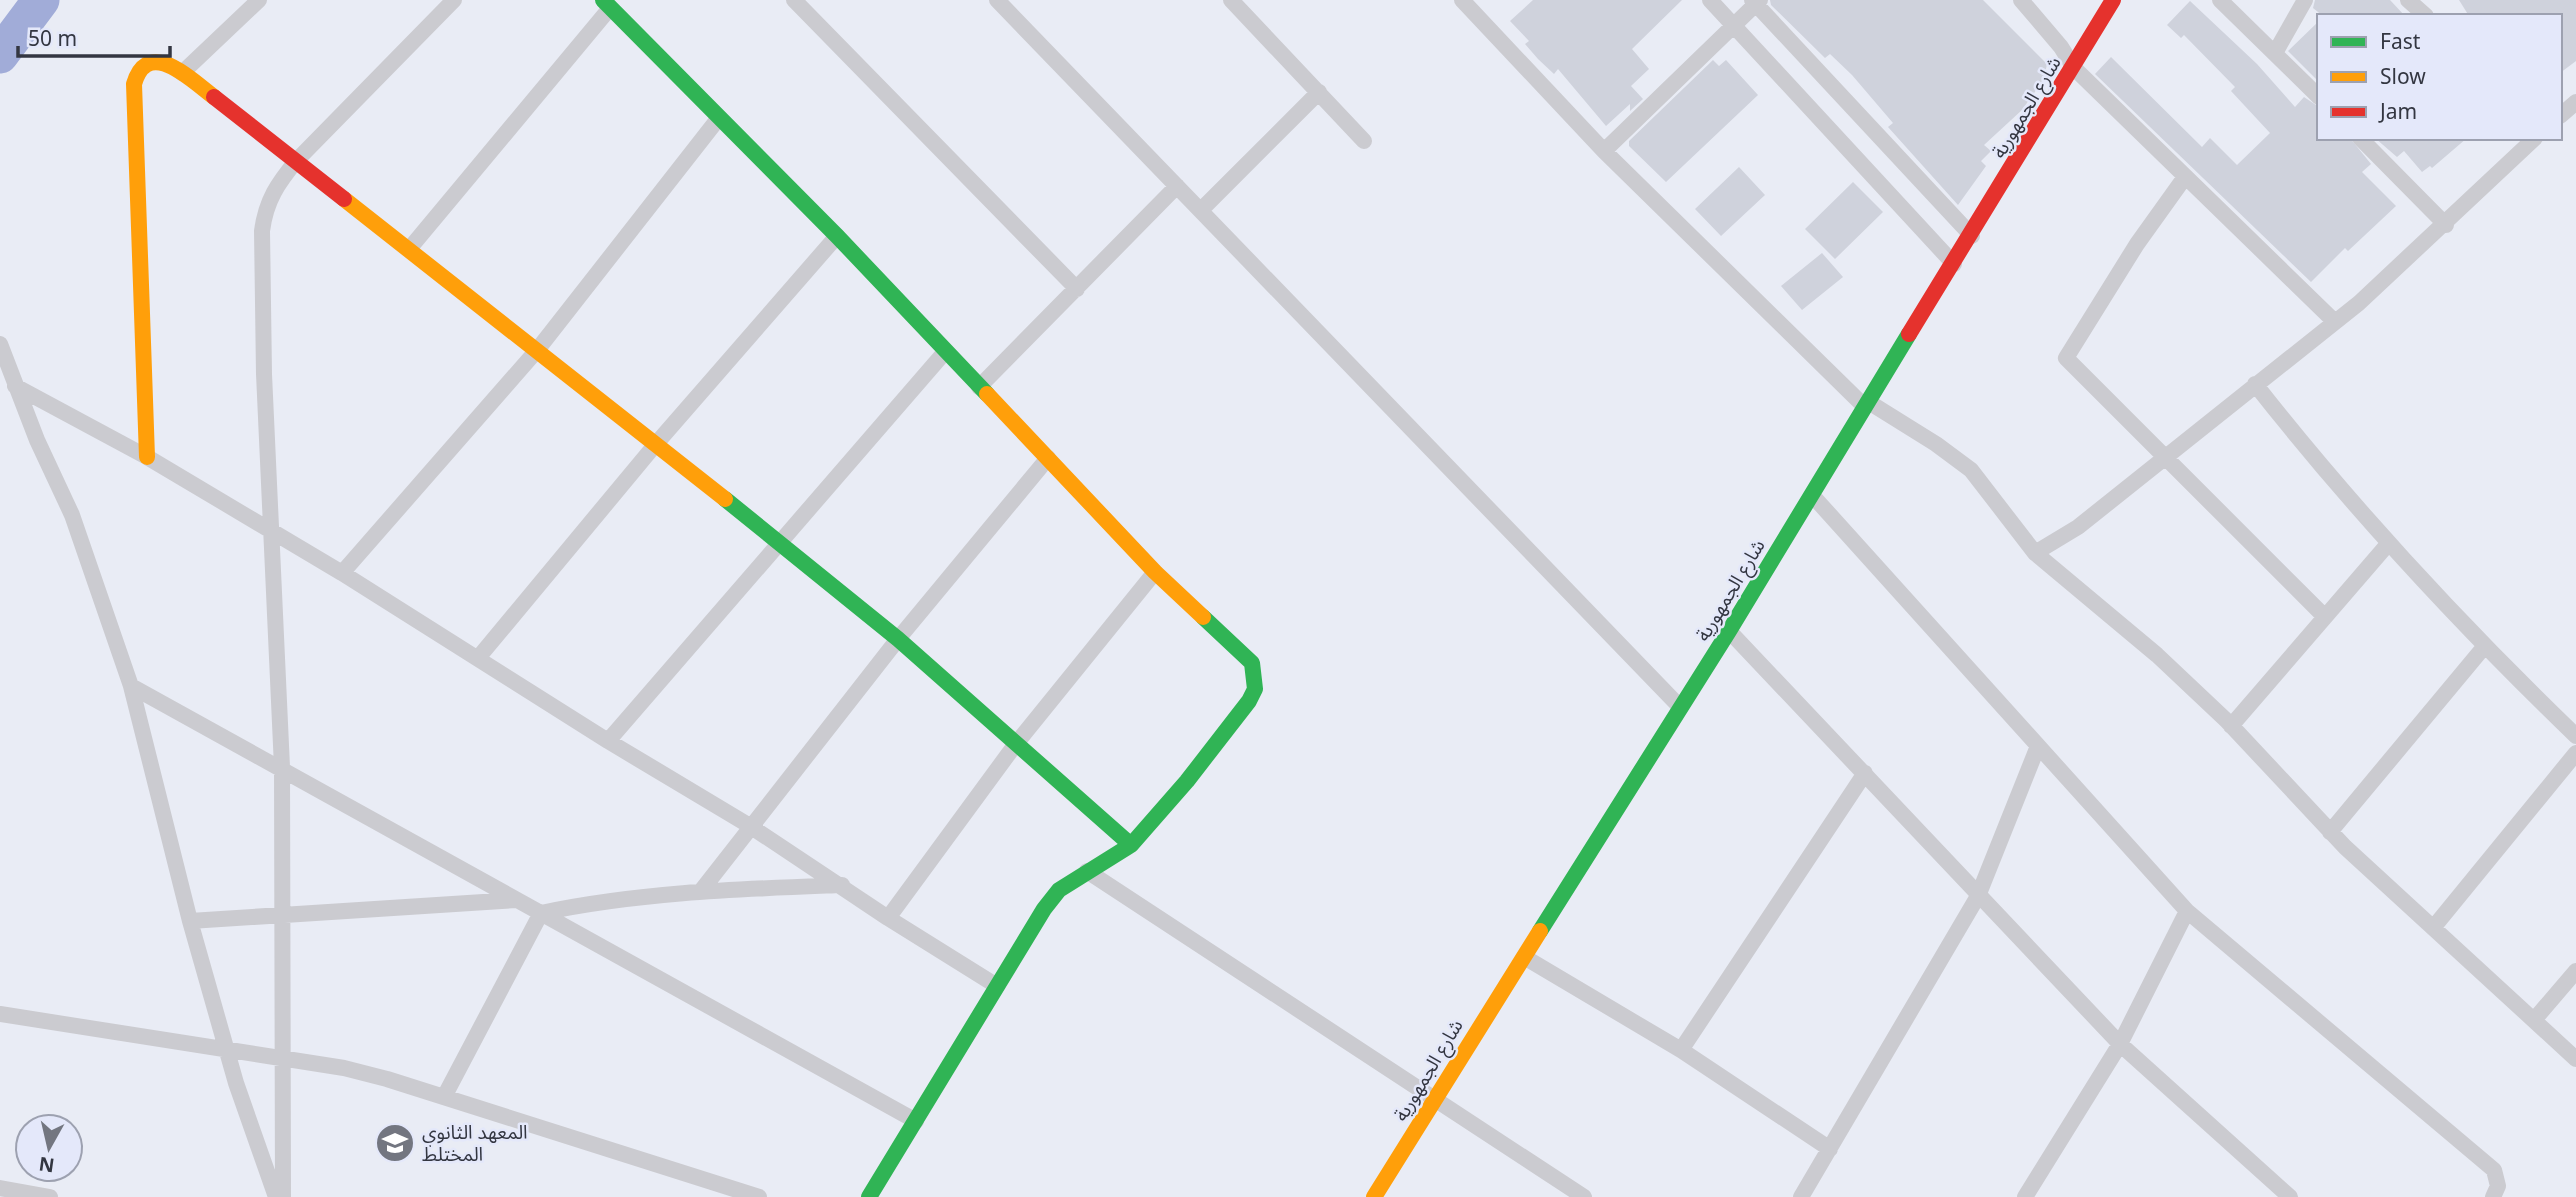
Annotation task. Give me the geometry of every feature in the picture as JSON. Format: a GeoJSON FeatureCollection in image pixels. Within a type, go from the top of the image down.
{"type":"FeatureCollection","features":[{"type":"Feature","properties":{"kind":"street"},"geometry":{"type":"LineString","coordinates":[[182,73],[259,0]]}},
{"type":"Feature","properties":{"kind":"street"},"geometry":{"type":"LineString","coordinates":[[283,1197],[285,1057],[282,767],[264,374],[262,230],[269,197],[297,160],[454,0]]}},
{"type":"Feature","properties":{"kind":"street"},"geometry":{"type":"LineString","coordinates":[[794,0],[1077,289]]}},
{"type":"Feature","properties":{"kind":"street"},"geometry":{"type":"LineString","coordinates":[[997,0],[1680,707]]}},
{"type":"Feature","properties":{"kind":"street"},"geometry":{"type":"LineString","coordinates":[[1231,0],[1364,141]]}},
{"type":"Feature","properties":{"kind":"street"},"geometry":{"type":"LineString","coordinates":[[1462,0],[1604,151],[1866,404],[1936,444],[1971,470],[2035,553],[2138,639],[2231,726],[2330,832],[2576,1059]]}},
{"type":"Feature","properties":{"kind":"street"},"geometry":{"type":"LineString","coordinates":[[1710,0],[1954,264]]}},
{"type":"Feature","properties":{"kind":"street"},"geometry":{"type":"LineString","coordinates":[[2021,0],[2061,47],[2074,68],[2334,321]]}},
{"type":"Feature","properties":{"kind":"street","name":"شارع الجمهورية"},"geometry":{"type":"LineString","coordinates":[[1374,1197],[1680,707],[1731,633],[1866,404],[1972,236],[2113,0]]}},
{"type":"Feature","properties":{"kind":"street"},"geometry":{"type":"LineString","coordinates":[[2220,0],[2317,95]]}},
{"type":"Feature","properties":{"kind":"street"},"geometry":{"type":"LineString","coordinates":[[2274,53],[2305,0]]}},
{"type":"Feature","properties":{"kind":"street"},"geometry":{"type":"LineString","coordinates":[[1604,151],[1756,1],[1972,236]]}},
{"type":"Feature","properties":{"kind":"street"},"geometry":{"type":"LineString","coordinates":[[410,248],[606,4],[718,120],[837,236],[944,353],[1155,572],[1252,663],[1255,689],[1187,781],[1131,845],[1059,890],[997,986],[869,1197]]}},
{"type":"Feature","properties":{"kind":"street"},"geometry":{"type":"LineString","coordinates":[[147,457],[132,97],[134,75],[142,64],[163,61],[410,248],[898,639],[1015,746],[1131,845]]}},
{"type":"Feature","properties":{"kind":"street"},"geometry":{"type":"LineString","coordinates":[[1201,210],[1319,92]]}},
{"type":"Feature","properties":{"kind":"street"},"geometry":{"type":"LineString","coordinates":[[342,573],[538,349],[718,120]]}},
{"type":"Feature","properties":{"kind":"street"},"geometry":{"type":"LineString","coordinates":[[2362,140],[2446,225]]}},
{"type":"Feature","properties":{"kind":"street"},"geometry":{"type":"LineString","coordinates":[[2035,553],[2078,527],[2359,303],[2446,225],[2533,140]]}},
{"type":"Feature","properties":{"kind":"street"},"geometry":{"type":"LineString","coordinates":[[2186,177],[2137,244],[2066,358],[2121,410],[2165,458],[2325,617]]}},
{"type":"Feature","properties":{"kind":"street"},"geometry":{"type":"LineString","coordinates":[[979,387],[1177,186]]}},
{"type":"Feature","properties":{"kind":"street"},"geometry":{"type":"LineString","coordinates":[[478,658],[655,445],[837,236]]}},
{"type":"Feature","properties":{"kind":"street"},"geometry":{"type":"LineString","coordinates":[[0,344],[15,386],[72,515],[131,686],[190,921],[226,1049],[276,1197]]}},
{"type":"Feature","properties":{"kind":"street"},"geometry":{"type":"LineString","coordinates":[[608,741],[944,353]]}},
{"type":"Feature","properties":{"kind":"street"},"geometry":{"type":"LineString","coordinates":[[2255,384],[2388,544],[2484,647],[2576,736]]}},
{"type":"Feature","properties":{"kind":"street"},"geometry":{"type":"LineString","coordinates":[[15,386],[147,457],[342,573],[608,741],[750,826],[888,918],[997,986]]}},
{"type":"Feature","properties":{"kind":"street"},"geometry":{"type":"LineString","coordinates":[[701,891],[898,639],[1048,458]]}},
{"type":"Feature","properties":{"kind":"street"},"geometry":{"type":"LineString","coordinates":[[1812,495],[2187,911],[2494,1170],[2498,1186],[2493,1197]]}},
{"type":"Feature","properties":{"kind":"street"},"geometry":{"type":"LineString","coordinates":[[2231,726],[2388,544]]}},
{"type":"Feature","properties":{"kind":"street"},"geometry":{"type":"LineString","coordinates":[[888,918],[1015,746],[1155,572]]}},
{"type":"Feature","properties":{"kind":"street"},"geometry":{"type":"LineString","coordinates":[[1731,633],[2120,1044],[2290,1197]]}},
{"type":"Feature","properties":{"kind":"street"},"geometry":{"type":"LineString","coordinates":[[2330,832],[2484,647]]}},
{"type":"Feature","properties":{"kind":"street"},"geometry":{"type":"LineString","coordinates":[[131,686],[282,767],[916,1121]]}},
{"type":"Feature","properties":{"kind":"street"},"geometry":{"type":"LineString","coordinates":[[1801,1197],[1978,896],[2038,746]]}},
{"type":"Feature","properties":{"kind":"street"},"geometry":{"type":"LineString","coordinates":[[2433,928],[2576,753]]}},
{"type":"Feature","properties":{"kind":"street"},"geometry":{"type":"LineString","coordinates":[[1681,1050],[1865,773]]}},
{"type":"Feature","properties":{"kind":"street"},"geometry":{"type":"LineString","coordinates":[[1087,871],[1584,1197]]}},
{"type":"Feature","properties":{"kind":"street"},"geometry":{"type":"LineString","coordinates":[[541,913],[603,902],[701,891],[842,885]]}},
{"type":"Feature","properties":{"kind":"street"},"geometry":{"type":"LineString","coordinates":[[190,921],[516,900]]}},
{"type":"Feature","properties":{"kind":"street"},"geometry":{"type":"LineString","coordinates":[[2025,1197],[2120,1044],[2187,911]]}},
{"type":"Feature","properties":{"kind":"street"},"geometry":{"type":"LineString","coordinates":[[444,1097],[541,913]]}},
{"type":"Feature","properties":{"kind":"street"},"geometry":{"type":"LineString","coordinates":[[1524,957],[1681,1050],[1830,1149]]}},
{"type":"Feature","properties":{"kind":"street"},"geometry":{"type":"LineString","coordinates":[[2534,1020],[2576,971]]}},
{"type":"Feature","properties":{"kind":"street"},"geometry":{"type":"LineString","coordinates":[[0,1014],[355,1070],[759,1197]]}},
{"type":"Feature","properties":{"kind":"street"},"geometry":{"type":"LineString","coordinates":[[0,1188],[50,1197]]}},
{"type":"Feature","properties":{"kind":"building"},"geometry":{"type":"Polygon","coordinates":[[[1533,0],[1682,0],[1632,49],[1649,69],[1631,86],[1643,99],[1630,111],[1630,104],[1606,126],[1558,69],[1554,74],[1538,59],[1525,44],[1529,41],[1510,21],[1533,0]]]}},
{"type":"Feature","properties":{"kind":"building"},"geometry":{"type":"Polygon","coordinates":[[[1770,0],[1983,0],[2047,64],[2044,79],[2022,110],[1984,145],[1991,151],[1981,161],[1986,166],[1958,205],[1888,127],[1893,123],[1852,75],[1830,54],[1825,58],[1771,5],[1770,0]]]}},
{"type":"Feature","properties":{"kind":"building"},"geometry":{"type":"Polygon","coordinates":[[[2315,0],[2390,0],[2403,14],[2320,14],[2313,8],[2315,0]]]}},
{"type":"Feature","properties":{"kind":"building"},"geometry":{"type":"Polygon","coordinates":[[[2459,0],[2576,0],[2576,61],[2562,72],[2562,14],[2468,14],[2459,0]]]}},
{"type":"Feature","properties":{"kind":"building"},"geometry":{"type":"Polygon","coordinates":[[[2190,1],[2257,64],[2295,107],[2304,97],[2317,106],[2317,140],[2352,140],[2371,164],[2362,172],[2396,206],[2348,251],[2345,248],[2311,282],[2095,74],[2111,57],[2202,147],[2210,138],[2237,165],[2270,133],[2231,91],[2235,87],[2184,35],[2181,38],[2167,25],[2190,1]]]}},
{"type":"Feature","properties":{"kind":"building"},"geometry":{"type":"Polygon","coordinates":[[[2317,23],[2317,80],[2288,51],[2317,23]]]}},
{"type":"Feature","properties":{"kind":"building"},"geometry":{"type":"Polygon","coordinates":[[[1713,60],[1719,66],[1726,60],[1758,95],[1666,182],[1629,146],[1629,141],[1713,60]]]}},
{"type":"Feature","properties":{"kind":"building"},"geometry":{"type":"Polygon","coordinates":[[[2377,140],[2465,140],[2432,168],[2430,166],[2422,172],[2404,151],[2397,157],[2377,140]]]}},
{"type":"Feature","properties":{"kind":"building"},"geometry":{"type":"Polygon","coordinates":[[[1739,167],[1765,195],[1721,236],[1695,209],[1739,167]]]}},
{"type":"Feature","properties":{"kind":"building"},"geometry":{"type":"Polygon","coordinates":[[[1853,182],[1883,212],[1835,259],[1805,229],[1853,182]]]}},
{"type":"Feature","properties":{"kind":"building"},"geometry":{"type":"Polygon","coordinates":[[[1822,253],[1843,277],[1802,310],[1781,286],[1822,253]]]}},
{"type":"Feature","properties":{"kind":"waterway"},"geometry":{"type":"LineString","coordinates":[[0,55],[41,0]]}},
{"type":"Feature","properties":{"kind":"traffic: fast"},"geometry":{"type":"LineString","coordinates":[[603,0],[837,236],[987,394]]}},
{"type":"Feature","properties":{"kind":"traffic: fast"},"geometry":{"type":"LineString","coordinates":[[1540,931],[1729,631],[1909,334]]}},
{"type":"Feature","properties":{"kind":"traffic: fast"},"geometry":{"type":"LineString","coordinates":[[725,499],[898,639],[1131,845]]}},
{"type":"Feature","properties":{"kind":"traffic: fast"},"geometry":{"type":"LineString","coordinates":[[869,1197],[1044,909],[1059,890],[1131,845],[1187,781],[1249,701],[1255,689],[1252,663],[1203,617]]}},
{"type":"Feature","properties":{"kind":"traffic: slow"},"geometry":{"type":"LineString","coordinates":[[147,457],[134,84],[141,70],[149,63],[159,63],[171,66],[214,97]]}},
{"type":"Feature","properties":{"kind":"traffic: slow"},"geometry":{"type":"LineString","coordinates":[[344,199],[725,499]]}},
{"type":"Feature","properties":{"kind":"traffic: slow"},"geometry":{"type":"LineString","coordinates":[[987,394],[1155,572],[1203,617]]}},
{"type":"Feature","properties":{"kind":"traffic: slow"},"geometry":{"type":"LineString","coordinates":[[1374,1197],[1540,931]]}},
{"type":"Feature","properties":{"kind":"traffic: jam"},"geometry":{"type":"LineString","coordinates":[[1909,334],[2113,0]]}},
{"type":"Feature","properties":{"kind":"traffic: jam"},"geometry":{"type":"LineString","coordinates":[[214,97],[344,199]]}},
{"type":"Feature","properties":{"kind":"place","name":"المعهد الثانوي المختلط"},"geometry":{"type":"Point","coordinates":[395,1143]}}]}
